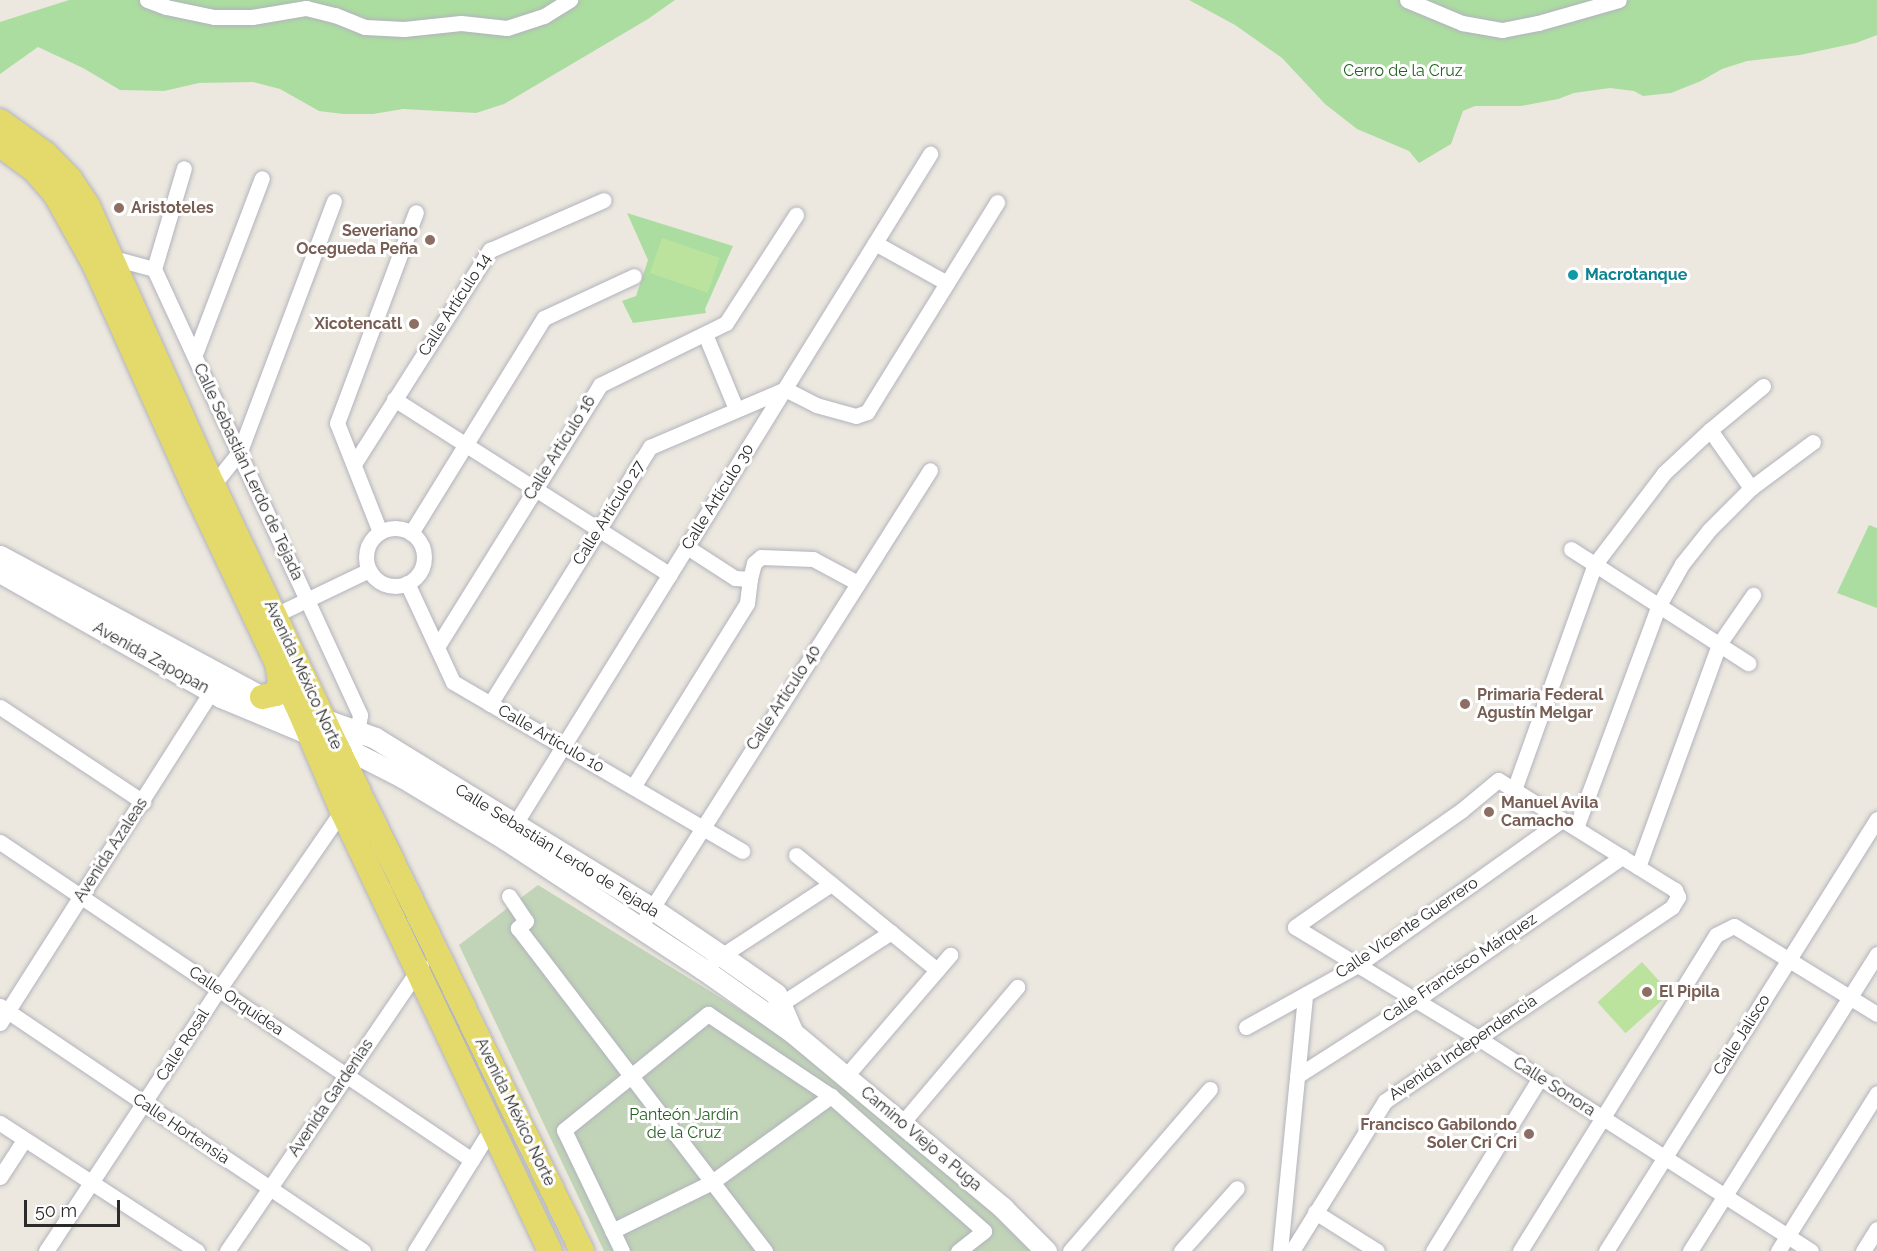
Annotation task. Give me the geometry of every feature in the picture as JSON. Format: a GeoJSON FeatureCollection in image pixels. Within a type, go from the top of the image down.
{"type":"FeatureCollection","features":[{"type":"Feature","properties":{"kind":"main road","name":"Avenida México Norte"},"geometry":{"type":"LineString","coordinates":[[0,121],[46,153],[70,179],[88,206],[104,262],[312,722],[342,811],[550,1251]]}},
{"type":"Feature","properties":{"kind":"main road","name":"Avenida México Norte"},"geometry":{"type":"LineString","coordinates":[[0,145],[34,170],[55,194],[104,262]]}},
{"type":"Feature","properties":{"kind":"main road","name":"Avenida México Norte"},"geometry":{"type":"LineString","coordinates":[[266,619],[278,668],[312,722],[349,744],[435,946],[582,1251]]}},
{"type":"Feature","properties":{"kind":"main road"},"geometry":{"type":"LineString","coordinates":[[262,697],[276,694],[280,683],[278,668]]}},
{"type":"Feature","properties":{"kind":"street"},"geometry":{"type":"LineString","coordinates":[[147,0],[166,7],[214,17],[252,16],[306,8],[335,15],[364,27],[404,30],[461,23],[507,28],[544,16],[570,0]]}},
{"type":"Feature","properties":{"kind":"street"},"geometry":{"type":"LineString","coordinates":[[1407,0],[1462,23],[1502,30],[1538,23],[1619,0]]}},
{"type":"Feature","properties":{"kind":"street","name":"Calle Artículo 30"},"geometry":{"type":"LineString","coordinates":[[510,832],[930,154]]}},
{"type":"Feature","properties":{"kind":"street"},"geometry":{"type":"LineString","coordinates":[[104,262],[154,269],[184,168]]}},
{"type":"Feature","properties":{"kind":"street"},"geometry":{"type":"LineString","coordinates":[[195,354],[262,178]]}},
{"type":"Feature","properties":{"kind":"street","name":"Calle Artículo 14"},"geometry":{"type":"LineString","coordinates":[[354,464],[490,250],[604,200]]}},
{"type":"Feature","properties":{"kind":"street"},"geometry":{"type":"LineString","coordinates":[[205,488],[240,451],[334,201]]}},
{"type":"Feature","properties":{"kind":"street"},"geometry":{"type":"LineString","coordinates":[[785,389],[816,405],[856,416],[867,412],[997,202]]}},
{"type":"Feature","properties":{"kind":"street"},"geometry":{"type":"LineString","coordinates":[[381,532],[337,423],[416,212]]}},
{"type":"Feature","properties":{"kind":"street","name":"Calle Artículo 16"},"geometry":{"type":"LineString","coordinates":[[437,647],[600,385],[726,324],[796,215]]}},
{"type":"Feature","properties":{"kind":"street"},"geometry":{"type":"LineString","coordinates":[[875,243],[947,283]]}},
{"type":"Feature","properties":{"kind":"street","name":"Calle Sebastián Lerdo de Tejada"},"geometry":{"type":"LineString","coordinates":[[154,269],[360,715],[349,744]]}},
{"type":"Feature","properties":{"kind":"street"},"geometry":{"type":"LineString","coordinates":[[411,533],[544,318],[634,276]]}},
{"type":"Feature","properties":{"kind":"street"},"geometry":{"type":"LineString","coordinates":[[705,334],[736,409]]}},
{"type":"Feature","properties":{"kind":"street"},"geometry":{"type":"LineString","coordinates":[[1752,596],[1719,644],[1638,867],[1514,790],[1595,564],[1664,474],[1710,430],[1763,386]]}},
{"type":"Feature","properties":{"kind":"street","name":"Calle Artículo 27"},"geometry":{"type":"LineString","coordinates":[[490,704],[650,447],[785,389]]}},
{"type":"Feature","properties":{"kind":"street"},"geometry":{"type":"LineString","coordinates":[[394,399],[670,575]]}},
{"type":"Feature","properties":{"kind":"street"},"geometry":{"type":"LineString","coordinates":[[1710,430],[1751,488]]}},
{"type":"Feature","properties":{"kind":"street"},"geometry":{"type":"LineString","coordinates":[[1576,828],[1659,605],[1682,564],[1709,530],[1751,488],[1813,442]]}},
{"type":"Feature","properties":{"kind":"street","name":"Calle Artículo 40"},"geometry":{"type":"LineString","coordinates":[[640,927],[930,470]]}},
{"type":"Feature","properties":{"kind":"street"},"geometry":{"type":"LineString","coordinates":[[396,528],[411,533],[423,549],[423,559],[415,577],[407,583],[390,585],[381,582],[369,570],[367,548],[381,532],[396,528]]}},
{"type":"Feature","properties":{"kind":"street"},"geometry":{"type":"LineString","coordinates":[[687,547],[735,578],[750,579]]}},
{"type":"Feature","properties":{"kind":"street"},"geometry":{"type":"LineString","coordinates":[[1571,549],[1748,663]]}},
{"type":"Feature","properties":{"kind":"street","name":"Avenida Zapopan"},"geometry":{"type":"LineString","coordinates":[[0,556],[217,683],[262,697]]}},
{"type":"Feature","properties":{"kind":"street"},"geometry":{"type":"LineString","coordinates":[[633,787],[747,603],[754,563],[761,557],[813,559],[858,583]]}},
{"type":"Feature","properties":{"kind":"street"},"geometry":{"type":"LineString","coordinates":[[266,619],[369,570]]}},
{"type":"Feature","properties":{"kind":"street","name":"Avenida Zapopan"},"geometry":{"type":"LineString","coordinates":[[0,572],[217,683],[312,722]]}},
{"type":"Feature","properties":{"kind":"street","name":"Calle Artículo 10"},"geometry":{"type":"LineString","coordinates":[[407,583],[453,682],[742,851]]}},
{"type":"Feature","properties":{"kind":"street","name":"Avenida Azaleas"},"geometry":{"type":"LineString","coordinates":[[2,1014],[81,897],[217,683]]}},
{"type":"Feature","properties":{"kind":"street"},"geometry":{"type":"LineString","coordinates":[[262,697],[312,722]]}},
{"type":"Feature","properties":{"kind":"street"},"geometry":{"type":"LineString","coordinates":[[0,707],[142,802]]}},
{"type":"Feature","properties":{"kind":"street","name":"Calle Sebastián Lerdo de Tejada"},"geometry":{"type":"LineString","coordinates":[[349,744],[375,738],[510,832],[640,927],[703,969],[773,1009],[792,1032]]}},
{"type":"Feature","properties":{"kind":"street","name":"Calle Sonora"},"geometry":{"type":"LineString","coordinates":[[1514,790],[1498,780],[1462,810],[1295,927],[1478,1038],[1811,1251]]}},
{"type":"Feature","properties":{"kind":"street","name":"Calle Rosal"},"geometry":{"type":"LineString","coordinates":[[46,1251],[219,989],[342,811]]}},
{"type":"Feature","properties":{"kind":"street","name":"Calle Jalisco"},"geometry":{"type":"LineString","coordinates":[[1606,1251],[1877,819]]}},
{"type":"Feature","properties":{"kind":"street","name":"Calle Vicente Guerrero"},"geometry":{"type":"LineString","coordinates":[[1246,1027],[1358,965],[1562,820]]}},
{"type":"Feature","properties":{"kind":"street","name":"Calle Sebastián Lerdo de Tejada"},"geometry":{"type":"LineString","coordinates":[[510,832],[651,908],[776,994],[773,1009]]}},
{"type":"Feature","properties":{"kind":"street","name":"Calle Orquídea"},"geometry":{"type":"LineString","coordinates":[[0,842],[472,1160]]}},
{"type":"Feature","properties":{"kind":"street"},"geometry":{"type":"LineString","coordinates":[[796,855],[937,970]]}},
{"type":"Feature","properties":{"kind":"street","name":"Calle Francisco Márquez"},"geometry":{"type":"LineString","coordinates":[[1297,1076],[1416,1000],[1622,857]]}},
{"type":"Feature","properties":{"kind":"street","name":"Avenida Independencia"},"geometry":{"type":"LineString","coordinates":[[1292,1251],[1385,1101],[1672,907],[1678,897],[1675,890],[1638,867]]}},
{"type":"Feature","properties":{"kind":"street"},"geometry":{"type":"LineString","coordinates":[[703,969],[831,884]]}},
{"type":"Feature","properties":{"kind":"street"},"geometry":{"type":"LineString","coordinates":[[509,896],[526,921],[518,928],[765,1251]]}},
{"type":"Feature","properties":{"kind":"street"},"geometry":{"type":"LineString","coordinates":[[1520,1251],[1716,935],[1734,926],[1877,1014]]}},
{"type":"Feature","properties":{"kind":"street"},"geometry":{"type":"LineString","coordinates":[[773,1009],[891,932]]}},
{"type":"Feature","properties":{"kind":"street","name":"Avenida Gardenias"},"geometry":{"type":"LineString","coordinates":[[227,1251],[435,946]]}},
{"type":"Feature","properties":{"kind":"street"},"geometry":{"type":"LineString","coordinates":[[1690,1251],[1877,954]]}},
{"type":"Feature","properties":{"kind":"street"},"geometry":{"type":"LineString","coordinates":[[846,1076],[950,956]]}},
{"type":"Feature","properties":{"kind":"street"},"geometry":{"type":"LineString","coordinates":[[903,1122],[1017,987]]}},
{"type":"Feature","properties":{"kind":"street"},"geometry":{"type":"LineString","coordinates":[[1280,1251],[1305,994]]}},
{"type":"Feature","properties":{"kind":"street","name":"Calle Hortensia"},"geometry":{"type":"LineString","coordinates":[[2,1014],[144,1105],[363,1251]]}},
{"type":"Feature","properties":{"kind":"street"},"geometry":{"type":"LineString","coordinates":[[622,1251],[564,1130],[708,1014],[831,1096],[984,1231],[958,1251]]}},
{"type":"Feature","properties":{"kind":"street","name":"Camino Viejo a Puga"},"geometry":{"type":"LineString","coordinates":[[792,1032],[903,1122],[1003,1209],[1046,1251]]}},
{"type":"Feature","properties":{"kind":"street"},"geometry":{"type":"LineString","coordinates":[[1433,1251],[1540,1078]]}},
{"type":"Feature","properties":{"kind":"street"},"geometry":{"type":"LineString","coordinates":[[1070,1251],[1210,1089]]}},
{"type":"Feature","properties":{"kind":"street"},"geometry":{"type":"LineString","coordinates":[[1778,1251],[1877,1094]]}},
{"type":"Feature","properties":{"kind":"street"},"geometry":{"type":"LineString","coordinates":[[612,1231],[712,1182],[831,1096]]}},
{"type":"Feature","properties":{"kind":"street"},"geometry":{"type":"LineString","coordinates":[[0,1123],[197,1251]]}},
{"type":"Feature","properties":{"kind":"street"},"geometry":{"type":"LineString","coordinates":[[420,1249],[491,1129]]}},
{"type":"Feature","properties":{"kind":"street"},"geometry":{"type":"LineString","coordinates":[[0,1177],[24,1140]]}},
{"type":"Feature","properties":{"kind":"street"},"geometry":{"type":"LineString","coordinates":[[1181,1251],[1237,1188]]}},
{"type":"Feature","properties":{"kind":"street"},"geometry":{"type":"LineString","coordinates":[[1315,1212],[1377,1251]]}},
{"type":"Feature","properties":{"kind":"street"},"geometry":{"type":"LineString","coordinates":[[1863,1251],[1877,1228]]}},
{"type":"Feature","properties":{"kind":"green space"},"geometry":{"type":"Polygon","coordinates":[[[69,0],[675,0],[648,19],[504,104],[476,113],[403,109],[373,114],[343,114],[319,111],[280,89],[253,82],[199,83],[164,91],[120,90],[83,68],[38,47],[0,74],[0,22],[69,0]]]}},
{"type":"Feature","properties":{"kind":"green space","name":"Cerro de la Cruz"},"geometry":{"type":"Polygon","coordinates":[[[1189,0],[1877,0],[1877,35],[1856,43],[1800,55],[1747,61],[1722,69],[1701,81],[1671,93],[1643,96],[1634,91],[1610,88],[1574,93],[1558,99],[1521,106],[1475,106],[1463,111],[1451,144],[1419,163],[1409,151],[1357,129],[1325,104],[1282,58],[1235,25],[1189,0]]]}},
{"type":"Feature","properties":{"kind":"green space"},"geometry":{"type":"Polygon","coordinates":[[[627,213],[733,246],[705,309],[706,313],[633,323],[622,301],[636,296],[648,260],[627,213]]]}},
{"type":"Feature","properties":{"kind":"green space"},"geometry":{"type":"Polygon","coordinates":[[[662,238],[720,258],[708,293],[650,273],[662,238]]]}},
{"type":"Feature","properties":{"kind":"green space"},"geometry":{"type":"Polygon","coordinates":[[[1869,525],[1877,528],[1877,608],[1837,593],[1869,525]]]}},
{"type":"Feature","properties":{"kind":"green space","name":"Panteón Jardín de la Cruz"},"geometry":{"type":"Polygon","coordinates":[[[538,885],[786,1038],[1037,1251],[604,1251],[459,945],[538,885]]]}},
{"type":"Feature","properties":{"kind":"green space"},"geometry":{"type":"Polygon","coordinates":[[[1642,962],[1670,993],[1626,1033],[1597,1002],[1642,962]]]}},
{"type":"Feature","properties":{"kind":"place","name":"Aristoteles"},"geometry":{"type":"Point","coordinates":[119,208]}},
{"type":"Feature","properties":{"kind":"place","name":"Severiano Ocegueda Peña"},"geometry":{"type":"Point","coordinates":[430,240]}},
{"type":"Feature","properties":{"kind":"place","name":"Macrotanque"},"geometry":{"type":"Point","coordinates":[1573,275]}},
{"type":"Feature","properties":{"kind":"place","name":"Xicotencatl"},"geometry":{"type":"Point","coordinates":[414,324]}},
{"type":"Feature","properties":{"kind":"place","name":"Primaria Federal Agustín Melgar"},"geometry":{"type":"Point","coordinates":[1465,704]}},
{"type":"Feature","properties":{"kind":"place","name":"Manuel Avila Camacho"},"geometry":{"type":"Point","coordinates":[1489,812]}},
{"type":"Feature","properties":{"kind":"place","name":"El Pipila"},"geometry":{"type":"Point","coordinates":[1647,992]}},
{"type":"Feature","properties":{"kind":"place","name":"Francisco Gabilondo Soler Cri Cri"},"geometry":{"type":"Point","coordinates":[1529,1134]}}]}
